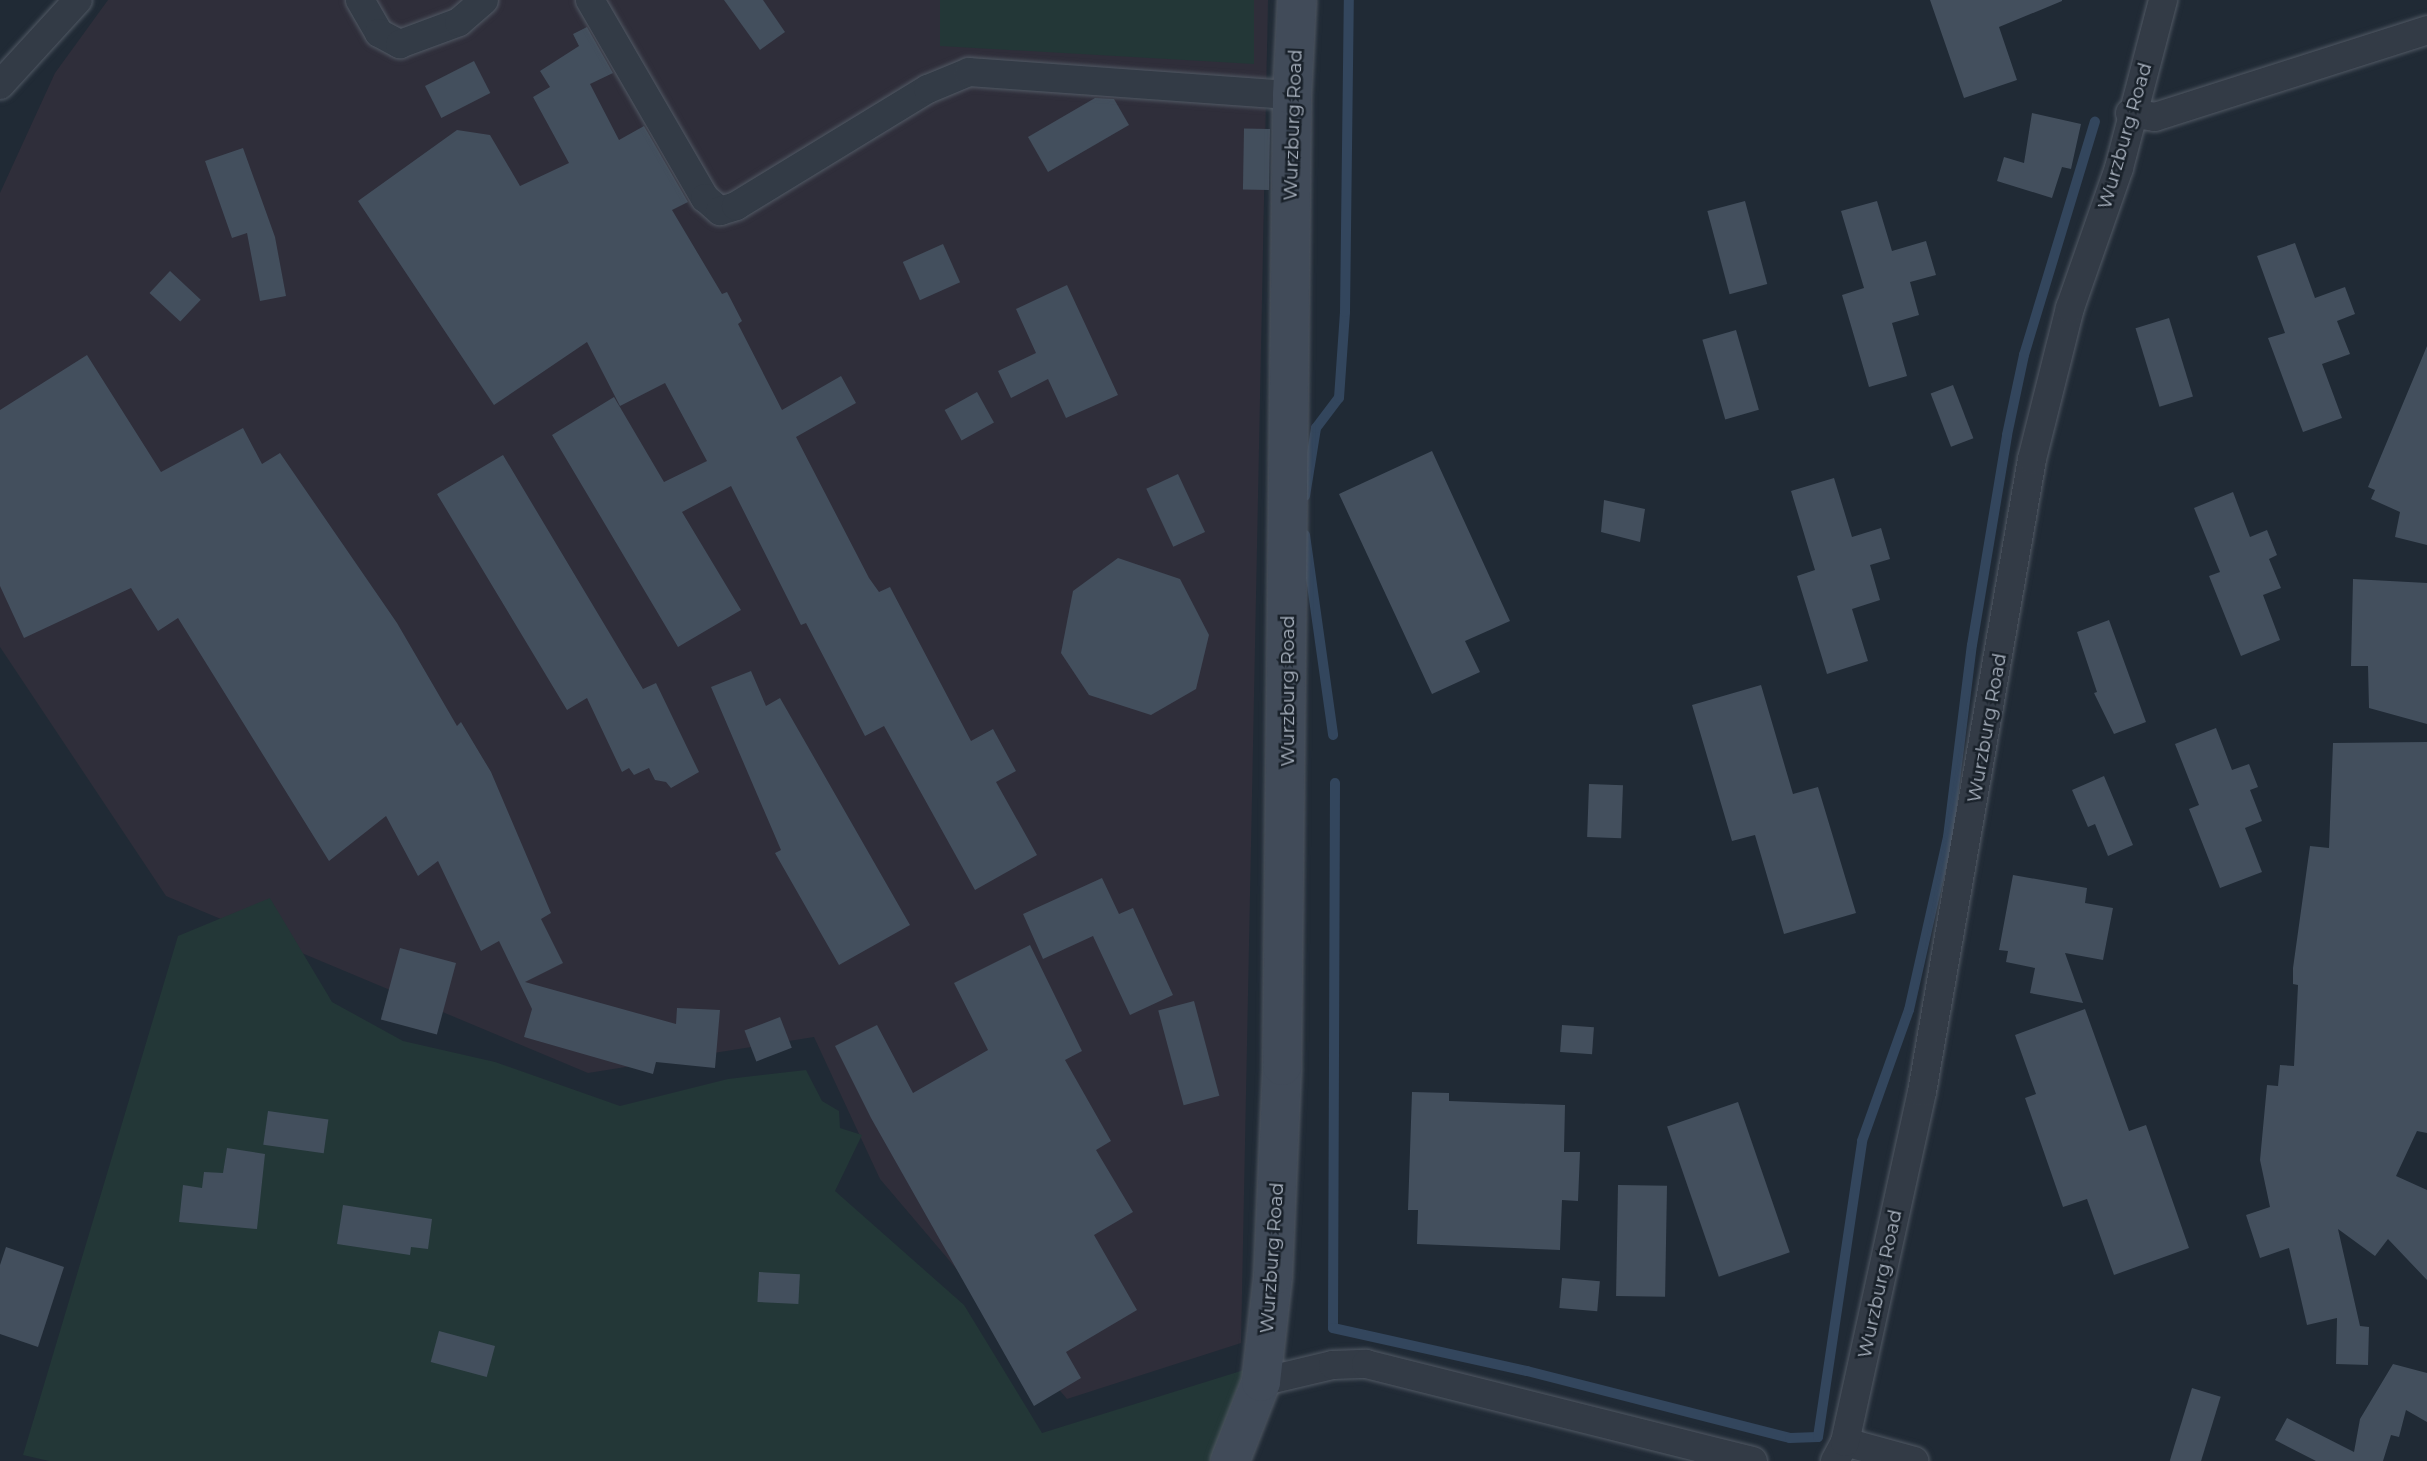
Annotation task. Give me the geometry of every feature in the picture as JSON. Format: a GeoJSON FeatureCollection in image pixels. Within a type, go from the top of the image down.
{"type":"FeatureCollection","features":[{"type":"Feature","properties":{"kind":"main road","name":"Wurzburg Road"},"geometry":{"type":"LineString","coordinates":[[1230,1461],[1261,1382],[1273,1276],[1282,1089],[1292,95],[1297,0]]}},
{"type":"Feature","properties":{"kind":"street"},"geometry":{"type":"LineString","coordinates":[[0,85],[78,0]]}},
{"type":"Feature","properties":{"kind":"street"},"geometry":{"type":"LineString","coordinates":[[360,0],[379,33],[400,44],[459,22],[484,0]]}},
{"type":"Feature","properties":{"kind":"street"},"geometry":{"type":"LineString","coordinates":[[590,0],[705,198],[720,211],[736,206],[928,89],[969,72],[1292,95]]}},
{"type":"Feature","properties":{"kind":"street","name":"Wurzburg Road"},"geometry":{"type":"LineString","coordinates":[[1840,1452],[1922,1092],[2032,459],[2070,308],[2119,168],[2130,113],[2164,0]]}},
{"type":"Feature","properties":{"kind":"street"},"geometry":{"type":"LineString","coordinates":[[2130,113],[2155,117],[2427,30]]}},
{"type":"Feature","properties":{"kind":"street"},"geometry":{"type":"LineString","coordinates":[[1261,1382],[1333,1365],[1366,1364],[1753,1461]]}},
{"type":"Feature","properties":{"kind":"street"},"geometry":{"type":"LineString","coordinates":[[1840,1452],[1914,1461]]}},
{"type":"Feature","properties":{"kind":"shaded area"},"geometry":{"type":"Polygon","coordinates":[[[108,0],[1268,0],[1241,1343],[1067,1399],[880,1179],[814,1037],[588,1073],[166,896],[0,647],[0,193],[55,73],[108,0]]]}},
{"type":"Feature","properties":{"kind":"green space"},"geometry":{"type":"Polygon","coordinates":[[[940,0],[1254,0],[1254,64],[940,46],[940,0]]]}},
{"type":"Feature","properties":{"kind":"green space"},"geometry":{"type":"Polygon","coordinates":[[[270,898],[332,1002],[403,1041],[495,1062],[620,1106],[728,1079],[806,1070],[822,1101],[839,1111],[840,1128],[862,1135],[835,1191],[964,1305],[1042,1433],[1244,1370],[1210,1461],[49,1461],[23,1455],[178,936],[270,898]]]}},
{"type":"Feature","properties":{"kind":"building"},"geometry":{"type":"Polygon","coordinates":[[[724,0],[763,0],[785,32],[760,50],[724,0]]]}},
{"type":"Feature","properties":{"kind":"building"},"geometry":{"type":"Polygon","coordinates":[[[1930,0],[2062,1],[1999,27],[2017,80],[1964,98],[1930,0]]]}},
{"type":"Feature","properties":{"kind":"building"},"geometry":{"type":"Polygon","coordinates":[[[587,27],[613,73],[590,84],[619,140],[644,126],[688,202],[672,210],[722,294],[727,292],[742,321],[738,324],[782,410],[841,376],[856,403],[796,437],[869,578],[879,592],[890,587],[971,741],[993,729],[1016,771],[996,782],[1037,855],[975,890],[884,726],[865,736],[806,623],[801,625],[731,486],[682,512],[741,610],[678,647],[552,435],[614,397],[664,482],[707,461],[665,383],[620,406],[587,342],[494,405],[358,201],[457,130],[490,135],[520,186],[569,163],[533,97],[550,87],[540,71],[579,46],[573,34],[587,27]]]}},
{"type":"Feature","properties":{"kind":"building"},"geometry":{"type":"Polygon","coordinates":[[[474,61],[490,93],[441,118],[425,86],[474,61]]]}},
{"type":"Feature","properties":{"kind":"building"},"geometry":{"type":"Polygon","coordinates":[[[1095,98],[1114,99],[1129,125],[1048,172],[1028,137],[1095,98]]]}},
{"type":"Feature","properties":{"kind":"building"},"geometry":{"type":"Polygon","coordinates":[[[2032,113],[2081,124],[2071,169],[2062,167],[2052,198],[1997,181],[2004,157],[2024,163],[2032,113]]]}},
{"type":"Feature","properties":{"kind":"building"},"geometry":{"type":"Polygon","coordinates":[[[1244,129],[1270,129],[1269,190],[1243,190],[1244,129]]]}},
{"type":"Feature","properties":{"kind":"building"},"geometry":{"type":"Polygon","coordinates":[[[243,148],[275,237],[286,296],[260,301],[247,233],[232,238],[205,161],[243,148]]]}},
{"type":"Feature","properties":{"kind":"building"},"geometry":{"type":"Polygon","coordinates":[[[1745,201],[1767,284],[1730,294],[1707,211],[1745,201]]]}},
{"type":"Feature","properties":{"kind":"building"},"geometry":{"type":"Polygon","coordinates":[[[1877,201],[1892,251],[1926,241],[1936,275],[1910,282],[1919,315],[1892,323],[1907,376],[1869,387],[1842,295],[1864,288],[1841,211],[1877,201]]]}},
{"type":"Feature","properties":{"kind":"building"},"geometry":{"type":"Polygon","coordinates":[[[2295,243],[2315,298],[2345,287],[2355,314],[2337,321],[2350,354],[2322,364],[2342,418],[2303,432],[2268,338],[2285,333],[2257,256],[2295,243]]]}},
{"type":"Feature","properties":{"kind":"building"},"geometry":{"type":"Polygon","coordinates":[[[943,244],[960,282],[920,300],[903,262],[943,244]]]}},
{"type":"Feature","properties":{"kind":"building"},"geometry":{"type":"Polygon","coordinates":[[[170,271],[201,300],[180,322],[150,293],[170,271]]]}},
{"type":"Feature","properties":{"kind":"building"},"geometry":{"type":"Polygon","coordinates":[[[1067,285],[1118,395],[1066,418],[1048,379],[1011,398],[998,371],[1036,353],[1016,309],[1067,285]]]}},
{"type":"Feature","properties":{"kind":"building"},"geometry":{"type":"Polygon","coordinates":[[[2169,318],[2193,396],[2160,407],[2136,328],[2169,318]]]}},
{"type":"Feature","properties":{"kind":"building"},"geometry":{"type":"Polygon","coordinates":[[[1736,330],[1759,410],[1725,419],[1702,340],[1736,330]]]}},
{"type":"Feature","properties":{"kind":"building"},"geometry":{"type":"Polygon","coordinates":[[[2427,346],[2427,545],[2395,537],[2400,512],[2371,499],[2375,490],[2368,487],[2427,346]]]}},
{"type":"Feature","properties":{"kind":"building"},"geometry":{"type":"Polygon","coordinates":[[[87,355],[161,472],[243,428],[262,464],[280,453],[397,623],[457,726],[461,722],[491,772],[551,913],[541,919],[563,963],[525,982],[676,1024],[677,1008],[720,1010],[715,1068],[656,1062],[653,1074],[524,1037],[532,1009],[499,941],[481,951],[438,861],[418,876],[386,816],[329,861],[178,618],[158,631],[131,588],[24,638],[0,586],[0,410],[87,355]]]}},
{"type":"Feature","properties":{"kind":"building"},"geometry":{"type":"Polygon","coordinates":[[[1953,385],[1973,438],[1951,447],[1931,394],[1953,385]]]}},
{"type":"Feature","properties":{"kind":"building"},"geometry":{"type":"Polygon","coordinates":[[[977,392],[994,423],[962,441],[945,410],[977,392]]]}},
{"type":"Feature","properties":{"kind":"building"},"geometry":{"type":"Polygon","coordinates":[[[1432,451],[1510,621],[1465,641],[1480,672],[1432,694],[1339,494],[1432,451]]]}},
{"type":"Feature","properties":{"kind":"building"},"geometry":{"type":"Polygon","coordinates":[[[503,455],[643,689],[656,683],[699,772],[671,788],[666,782],[655,780],[649,768],[634,775],[629,768],[622,772],[587,698],[567,710],[437,494],[503,455]]]}},
{"type":"Feature","properties":{"kind":"building"},"geometry":{"type":"Polygon","coordinates":[[[1178,474],[1205,532],[1173,547],[1146,489],[1178,474]]]}},
{"type":"Feature","properties":{"kind":"building"},"geometry":{"type":"Polygon","coordinates":[[[1834,478],[1852,537],[1881,528],[1890,559],[1870,565],[1880,600],[1852,609],[1868,661],[1827,674],[1797,576],[1815,570],[1791,491],[1834,478]]]}},
{"type":"Feature","properties":{"kind":"building"},"geometry":{"type":"Polygon","coordinates":[[[2233,492],[2250,537],[2267,530],[2277,555],[2269,559],[2281,588],[2263,595],[2280,640],[2241,656],[2209,576],[2220,572],[2194,508],[2233,492]]]}},
{"type":"Feature","properties":{"kind":"building"},"geometry":{"type":"Polygon","coordinates":[[[1604,500],[1645,509],[1640,542],[1601,532],[1604,500]]]}},
{"type":"Feature","properties":{"kind":"building"},"geometry":{"type":"Polygon","coordinates":[[[1118,558],[1180,579],[1209,635],[1196,689],[1151,715],[1089,695],[1061,653],[1073,591],[1118,558]]]}},
{"type":"Feature","properties":{"kind":"building"},"geometry":{"type":"Polygon","coordinates":[[[2353,579],[2427,583],[2427,724],[2369,708],[2368,666],[2351,666],[2353,579]]]}},
{"type":"Feature","properties":{"kind":"building"},"geometry":{"type":"Polygon","coordinates":[[[2109,620],[2146,722],[2114,734],[2094,693],[2097,692],[2077,632],[2109,620]]]}},
{"type":"Feature","properties":{"kind":"building"},"geometry":{"type":"Polygon","coordinates":[[[751,671],[766,706],[780,698],[910,925],[839,965],[775,853],[781,850],[711,687],[751,671]]]}},
{"type":"Feature","properties":{"kind":"building"},"geometry":{"type":"Polygon","coordinates":[[[1761,685],[1793,794],[1818,787],[1856,913],[1784,934],[1755,835],[1732,841],[1692,705],[1761,685]]]}},
{"type":"Feature","properties":{"kind":"building"},"geometry":{"type":"Polygon","coordinates":[[[2216,728],[2232,770],[2249,764],[2258,787],[2250,790],[2262,821],[2245,828],[2262,872],[2220,888],[2189,809],[2199,805],[2175,744],[2216,728]]]}},
{"type":"Feature","properties":{"kind":"building"},"geometry":{"type":"Polygon","coordinates":[[[2427,742],[2427,1133],[2417,1131],[2396,1176],[2427,1190],[2427,1280],[2388,1239],[2375,1256],[2338,1229],[2360,1326],[2369,1327],[2368,1365],[2336,1364],[2337,1318],[2307,1325],[2289,1248],[2260,1258],[2246,1215],[2270,1207],[2260,1160],[2267,1085],[2278,1086],[2280,1065],[2294,1066],[2298,985],[2293,984],[2293,968],[2310,846],[2329,848],[2333,743],[2427,742]]]}},
{"type":"Feature","properties":{"kind":"building"},"geometry":{"type":"Polygon","coordinates":[[[2104,776],[2133,845],[2108,856],[2095,824],[2088,827],[2072,790],[2104,776]]]}},
{"type":"Feature","properties":{"kind":"building"},"geometry":{"type":"Polygon","coordinates":[[[1589,784],[1623,785],[1621,838],[1587,837],[1589,784]]]}},
{"type":"Feature","properties":{"kind":"building"},"geometry":{"type":"Polygon","coordinates":[[[2013,875],[2087,888],[2085,903],[2113,908],[2103,960],[2065,953],[2083,1003],[2030,993],[2035,968],[2006,962],[2008,951],[1999,950],[2013,875]]]}},
{"type":"Feature","properties":{"kind":"building"},"geometry":{"type":"Polygon","coordinates":[[[1102,878],[1119,914],[1133,908],[1173,995],[1130,1015],[1093,936],[1043,959],[1023,914],[1102,878]]]}},
{"type":"Feature","properties":{"kind":"building"},"geometry":{"type":"Polygon","coordinates":[[[1030,945],[1082,1051],[1065,1060],[1111,1141],[1096,1150],[1133,1212],[1094,1235],[1137,1310],[1066,1352],[1081,1378],[1034,1406],[871,1118],[835,1046],[877,1025],[913,1093],[988,1050],[954,983],[1030,945]]]}},
{"type":"Feature","properties":{"kind":"building"},"geometry":{"type":"Polygon","coordinates":[[[400,948],[456,963],[437,1034],[381,1019],[400,948]]]}},
{"type":"Feature","properties":{"kind":"building"},"geometry":{"type":"Polygon","coordinates":[[[1194,1001],[1219,1096],[1184,1105],[1158,1011],[1194,1001]]]}},
{"type":"Feature","properties":{"kind":"building"},"geometry":{"type":"Polygon","coordinates":[[[2085,1009],[2129,1131],[2146,1125],[2189,1248],[2114,1275],[2087,1199],[2063,1207],[2025,1098],[2036,1094],[2015,1035],[2085,1009]]]}},
{"type":"Feature","properties":{"kind":"building"},"geometry":{"type":"Polygon","coordinates":[[[780,1017],[792,1048],[756,1061],[745,1031],[780,1017]]]}},
{"type":"Feature","properties":{"kind":"building"},"geometry":{"type":"Polygon","coordinates":[[[1562,1025],[1594,1027],[1592,1054],[1560,1052],[1562,1025]]]}},
{"type":"Feature","properties":{"kind":"building"},"geometry":{"type":"Polygon","coordinates":[[[1412,1092],[1449,1093],[1449,1101],[1565,1105],[1564,1152],[1580,1152],[1578,1201],[1562,1200],[1560,1250],[1417,1244],[1418,1210],[1408,1210],[1412,1092]]]}},
{"type":"Feature","properties":{"kind":"building"},"geometry":{"type":"Polygon","coordinates":[[[1738,1102],[1790,1252],[1719,1277],[1667,1126],[1738,1102]]]}},
{"type":"Feature","properties":{"kind":"building"},"geometry":{"type":"Polygon","coordinates":[[[268,1111],[328,1119],[324,1153],[263,1145],[268,1111]]]}},
{"type":"Feature","properties":{"kind":"building"},"geometry":{"type":"Polygon","coordinates":[[[227,1148],[265,1154],[257,1229],[179,1222],[183,1185],[202,1188],[204,1172],[223,1173],[227,1148]]]}},
{"type":"Feature","properties":{"kind":"building"},"geometry":{"type":"Polygon","coordinates":[[[1618,1185],[1667,1186],[1665,1297],[1616,1296],[1618,1185]]]}},
{"type":"Feature","properties":{"kind":"building"},"geometry":{"type":"Polygon","coordinates":[[[343,1205],[432,1219],[428,1249],[411,1247],[410,1255],[337,1244],[343,1205]]]}},
{"type":"Feature","properties":{"kind":"building"},"geometry":{"type":"Polygon","coordinates":[[[6,1247],[64,1267],[38,1347],[0,1334],[0,1265],[6,1247]]]}},
{"type":"Feature","properties":{"kind":"building"},"geometry":{"type":"Polygon","coordinates":[[[759,1272],[800,1274],[798,1304],[757,1302],[759,1272]]]}},
{"type":"Feature","properties":{"kind":"building"},"geometry":{"type":"Polygon","coordinates":[[[1562,1278],[1600,1281],[1597,1311],[1559,1308],[1562,1278]]]}},
{"type":"Feature","properties":{"kind":"building"},"geometry":{"type":"Polygon","coordinates":[[[439,1331],[495,1346],[487,1377],[431,1362],[439,1331]]]}},
{"type":"Feature","properties":{"kind":"building"},"geometry":{"type":"Polygon","coordinates":[[[2393,1364],[2427,1373],[2427,1422],[2406,1410],[2399,1437],[2391,1435],[2383,1461],[2316,1461],[2275,1440],[2287,1418],[2354,1452],[2360,1419],[2393,1364]]]}},
{"type":"Feature","properties":{"kind":"building"},"geometry":{"type":"Polygon","coordinates":[[[2192,1388],[2221,1397],[2201,1461],[2170,1461],[2192,1388]]]}},
{"type":"Feature","properties":{"kind":"waterway"},"geometry":{"type":"LineString","coordinates":[[1305,496],[1316,428],[1339,398],[1345,312],[1349,0]]}},
{"type":"Feature","properties":{"kind":"waterway"},"geometry":{"type":"LineString","coordinates":[[1335,783],[1333,1328],[1527,1371],[1790,1438],[1818,1437],[1862,1141],[1909,1010],[1948,837],[1972,645],[2007,435],[2024,355],[2095,122]]}},
{"type":"Feature","properties":{"kind":"waterway"},"geometry":{"type":"LineString","coordinates":[[1305,535],[1333,735]]}}]}
